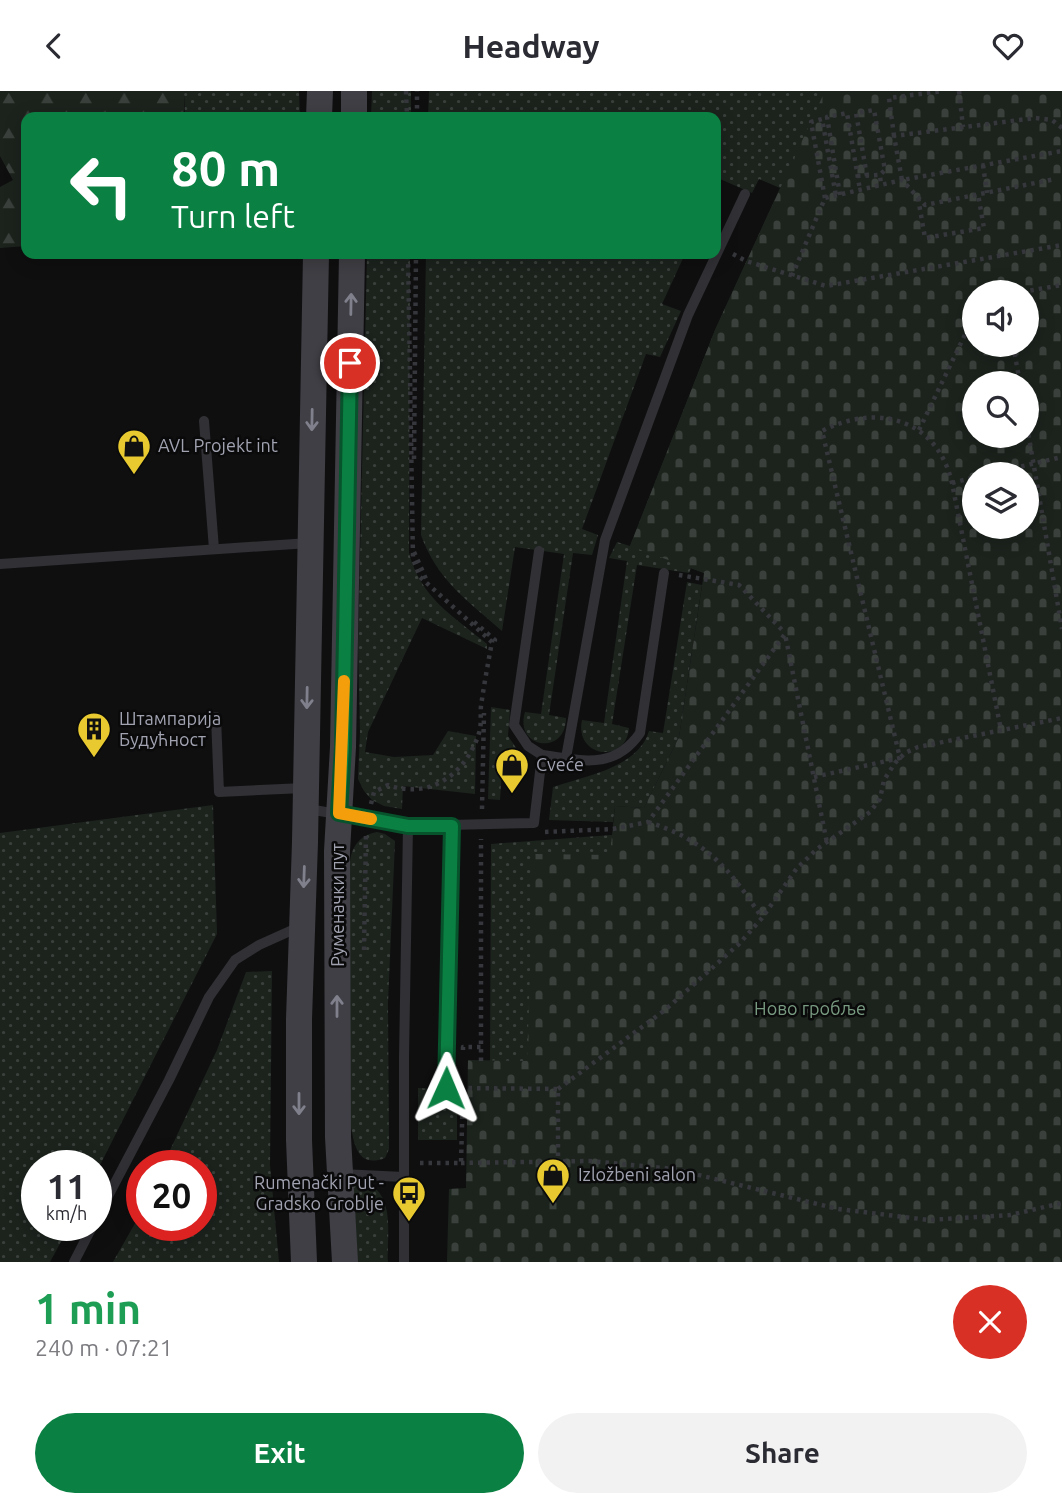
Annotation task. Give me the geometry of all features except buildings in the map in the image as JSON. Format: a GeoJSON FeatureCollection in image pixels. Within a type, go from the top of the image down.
{"type":"FeatureCollection","features":[{"type":"Feature","properties":{"kind":"main road"},"geometry":{"type":"LineString","coordinates":[[319,112],[320,91]]}},
{"type":"Feature","properties":{"kind":"main road"},"geometry":{"type":"LineString","coordinates":[[354,91],[354,112]]}},
{"type":"Feature","properties":{"kind":"main road","name":"Руменачки пут"},"geometry":{"type":"LineString","coordinates":[[304,1262],[299,1140],[316,259]]}},
{"type":"Feature","properties":{"kind":"main road","name":"Руменачки пут"},"geometry":{"type":"LineString","coordinates":[[345,1262],[340,1174],[337,940],[352,259]]}},
{"type":"Feature","properties":{"kind":"lane"},"geometry":{"type":"LineString","coordinates":[[721,244],[745,194]]}},
{"type":"Feature","properties":{"kind":"lane"},"geometry":{"type":"LineString","coordinates":[[566,758],[605,540],[688,315],[714,259]]}},
{"type":"Feature","properties":{"kind":"lane"},"geometry":{"type":"LineString","coordinates":[[204,421],[215,549]]}},
{"type":"Feature","properties":{"kind":"lane"},"geometry":{"type":"LineString","coordinates":[[0,564],[310,543]]}},
{"type":"Feature","properties":{"kind":"lane"},"geometry":{"type":"LineString","coordinates":[[539,551],[514,725],[528,746],[542,755],[589,761],[607,759],[622,752],[640,733],[664,573]]}},
{"type":"Feature","properties":{"kind":"lane"},"geometry":{"type":"LineString","coordinates":[[216,717],[219,792],[305,799],[339,813],[408,826],[534,823],[542,755]]}},
{"type":"Feature","properties":{"kind":"lane"},"geometry":{"type":"LineString","coordinates":[[404,1262],[408,826]]}},
{"type":"Feature","properties":{"kind":"lane"},"geometry":{"type":"LineString","coordinates":[[446,1088],[452,826]]}},
{"type":"Feature","properties":{"kind":"lane"},"geometry":{"type":"LineString","coordinates":[[112,1189],[209,997],[235,960],[259,944],[302,926]]}},
{"type":"Feature","properties":{"kind":"lane"},"geometry":{"type":"LineString","coordinates":[[340,1174],[404,1177]]}},
{"type":"Feature","properties":{"kind":"lane"},"geometry":{"type":"LineString","coordinates":[[74,1262],[85,1241]]}},
{"type":"Feature","properties":{"kind":"path"},"geometry":{"type":"LineString","coordinates":[[406,91],[407,112]]}},
{"type":"Feature","properties":{"kind":"path"},"geometry":{"type":"LineString","coordinates":[[417,91],[417,112]]}},
{"type":"Feature","properties":{"kind":"path"},"geometry":{"type":"LineString","coordinates":[[943,91],[889,98],[902,180],[925,205],[1055,179]]}},
{"type":"Feature","properties":{"kind":"path"},"geometry":{"type":"LineString","coordinates":[[958,91],[963,127]]}},
{"type":"Feature","properties":{"kind":"path"},"geometry":{"type":"LineString","coordinates":[[857,176],[867,176],[880,175],[885,170],[873,110],[856,113],[867,176]]}},
{"type":"Feature","properties":{"kind":"path"},"geometry":{"type":"LineString","coordinates":[[838,195],[827,117],[847,113],[860,190]]}},
{"type":"Feature","properties":{"kind":"path"},"geometry":{"type":"LineString","coordinates":[[894,136],[1041,117],[1057,123],[1062,128]]}},
{"type":"Feature","properties":{"kind":"path"},"geometry":{"type":"LineString","coordinates":[[792,276],[825,198],[811,122],[822,119],[838,195]]}},
{"type":"Feature","properties":{"kind":"path"},"geometry":{"type":"LineString","coordinates":[[825,198],[902,180],[1062,151]]}},
{"type":"Feature","properties":{"kind":"path"},"geometry":{"type":"LineString","coordinates":[[983,165],[987,193]]}},
{"type":"Feature","properties":{"kind":"path"},"geometry":{"type":"LineString","coordinates":[[880,175],[881,185]]}},
{"type":"Feature","properties":{"kind":"path"},"geometry":{"type":"LineString","coordinates":[[918,197],[925,238],[984,228],[978,194]]}},
{"type":"Feature","properties":{"kind":"path"},"geometry":{"type":"LineString","coordinates":[[721,247],[746,261],[827,286],[1062,245]]}},
{"type":"Feature","properties":{"kind":"path"},"geometry":{"type":"LineString","coordinates":[[364,954],[366,818],[374,792],[388,785],[417,791],[438,784],[466,762],[480,731],[492,642],[420,577],[413,559],[408,259]]}},
{"type":"Feature","properties":{"kind":"path"},"geometry":{"type":"LineString","coordinates":[[416,259],[414,552],[424,578],[441,596],[495,640],[484,707],[481,1061]]}},
{"type":"Feature","properties":{"kind":"path"},"geometry":{"type":"LineString","coordinates":[[1039,289],[1062,285]]}},
{"type":"Feature","properties":{"kind":"path"},"geometry":{"type":"LineString","coordinates":[[919,430],[962,341]]}},
{"type":"Feature","properties":{"kind":"path"},"geometry":{"type":"LineString","coordinates":[[900,758],[822,431],[849,419],[893,419],[919,430],[937,448],[949,470],[1001,730]]}},
{"type":"Feature","properties":{"kind":"path"},"geometry":{"type":"LineString","coordinates":[[1039,462],[1062,457]]}},
{"type":"Feature","properties":{"kind":"path"},"geometry":{"type":"LineString","coordinates":[[952,483],[962,480]]}},
{"type":"Feature","properties":{"kind":"path"},"geometry":{"type":"LineString","coordinates":[[1039,493],[1062,629]]}},
{"type":"Feature","properties":{"kind":"path"},"geometry":{"type":"LineString","coordinates":[[664,573],[739,585],[785,634],[827,843]]}},
{"type":"Feature","properties":{"kind":"path"},"geometry":{"type":"LineString","coordinates":[[648,822],[785,634]]}},
{"type":"Feature","properties":{"kind":"path"},"geometry":{"type":"LineString","coordinates":[[463,1088],[558,1089],[664,1010],[739,944],[762,918],[797,867],[870,812],[880,799],[886,774],[900,758],[918,747],[1062,718]]}},
{"type":"Feature","properties":{"kind":"path"},"geometry":{"type":"LineString","coordinates":[[814,777],[900,758]]}},
{"type":"Feature","properties":{"kind":"path"},"geometry":{"type":"LineString","coordinates":[[534,832],[613,829],[648,822],[672,829],[704,848],[738,882],[762,918]]}},
{"type":"Feature","properties":{"kind":"path"},"geometry":{"type":"LineString","coordinates":[[463,1061],[463,1047],[481,1047]]}},
{"type":"Feature","properties":{"kind":"path"},"geometry":{"type":"LineString","coordinates":[[461,1163],[463,1074]]}},
{"type":"Feature","properties":{"kind":"path"},"geometry":{"type":"LineString","coordinates":[[558,1089],[558,1161]]}},
{"type":"Feature","properties":{"kind":"path"},"geometry":{"type":"LineString","coordinates":[[418,1175],[418,1163],[590,1161],[674,1169],[838,1209],[929,1220],[1010,1215],[1062,1203]]}},
{"type":"Feature","properties":{"kind":"green space"},"geometry":{"type":"Polygon","coordinates":[[[0,91],[184,91],[184,112],[21,112],[21,246],[0,248],[0,187],[13,180],[0,156],[0,91]]]}},
{"type":"Feature","properties":{"kind":"green space"},"geometry":{"type":"Polygon","coordinates":[[[184,91],[299,91],[300,112],[185,112],[184,91]]]}},
{"type":"Feature","properties":{"kind":"green space"},"geometry":{"type":"Polygon","coordinates":[[[372,91],[411,91],[411,112],[371,112],[372,91]]]}},
{"type":"Feature","properties":{"kind":"green space"},"geometry":{"type":"Polygon","coordinates":[[[429,91],[880,91],[704,573],[691,568],[689,573],[637,565],[612,724],[629,728],[626,740],[619,748],[611,751],[593,749],[582,732],[582,720],[604,723],[627,561],[609,558],[617,542],[630,546],[715,330],[780,188],[759,179],[752,193],[721,179],[721,112],[428,112],[429,91]]]}},
{"type":"Feature","properties":{"kind":"green space","name":"Ново гробље"},"geometry":{"type":"Polygon","coordinates":[[[825,91],[1062,91],[1062,1262],[447,1262],[449,1189],[466,1188],[468,1060],[527,1061],[534,854],[610,855],[615,806],[644,808],[679,737],[704,573],[630,546],[715,330],[825,91]]]}},
{"type":"Feature","properties":{"kind":"green space"},"geometry":{"type":"Polygon","coordinates":[[[367,259],[410,259],[409,553],[414,569],[430,594],[487,644],[487,649],[422,618],[368,732],[365,752],[394,757],[433,755],[448,731],[476,736],[475,794],[403,786],[402,809],[384,806],[372,800],[364,791],[358,779],[358,644],[367,259]]]}},
{"type":"Feature","properties":{"kind":"green space"},"geometry":{"type":"Polygon","coordinates":[[[426,259],[683,259],[662,304],[681,311],[660,357],[646,354],[582,529],[598,535],[592,555],[573,553],[549,715],[566,718],[564,730],[558,738],[550,743],[533,740],[527,734],[524,724],[525,712],[541,714],[564,554],[515,547],[502,631],[455,589],[436,565],[421,535],[426,259]]]}},
{"type":"Feature","properties":{"kind":"green space"},"geometry":{"type":"Polygon","coordinates":[[[687,582],[702,585],[679,737],[644,808],[615,806],[613,822],[549,820],[553,787],[609,769],[634,754],[649,731],[663,733],[687,582]]]}},
{"type":"Feature","properties":{"kind":"green space"},"geometry":{"type":"Polygon","coordinates":[[[491,707],[510,710],[508,736],[523,758],[503,756],[500,800],[488,799],[491,707]]]}},
{"type":"Feature","properties":{"kind":"green space"},"geometry":{"type":"Polygon","coordinates":[[[213,805],[217,934],[108,1150],[21,1150],[21,1241],[61,1241],[50,1262],[0,1262],[0,833],[213,805]]]}},
{"type":"Feature","properties":{"kind":"green space"},"geometry":{"type":"Polygon","coordinates":[[[377,832],[395,841],[388,1003],[389,1149],[385,1158],[368,1160],[358,1152],[350,1122],[350,862],[358,842],[377,832]]]}},
{"type":"Feature","properties":{"kind":"green space"},"geometry":{"type":"Polygon","coordinates":[[[638,833],[610,1043],[490,1072],[491,844],[638,833]]]}},
{"type":"Feature","properties":{"kind":"green space"},"geometry":{"type":"Polygon","coordinates":[[[272,971],[270,1165],[279,1262],[113,1262],[126,1239],[217,1241],[217,1150],[170,1150],[217,1050],[246,972],[272,971]]]}},
{"type":"Feature","properties":{"kind":"green space"},"geometry":{"type":"Polygon","coordinates":[[[418,1088],[438,1089],[438,1094],[457,1094],[457,1140],[418,1140],[418,1088]]]}},
{"type":"Feature","properties":{"kind":"green space"},"geometry":{"type":"Polygon","coordinates":[[[363,1181],[374,1187],[385,1205],[388,1215],[388,1262],[354,1262],[350,1190],[354,1184],[363,1181]]]}},
{"type":"Feature","properties":{"kind":"slow traffic"},"geometry":{"type":"LineString","coordinates":[[344,681],[339,813],[371,819]]}},
{"type":"Feature","properties":{"kind":"place","name":"AVL Projekt int"},"geometry":{"type":"Point","coordinates":[134,476]}},
{"type":"Feature","properties":{"kind":"place","name":"Штампарија Будућност"},"geometry":{"type":"Point","coordinates":[94,759]}},
{"type":"Feature","properties":{"kind":"place","name":"Cveće"},"geometry":{"type":"Point","coordinates":[512,795]}},
{"type":"Feature","properties":{"kind":"place","name":"Izložbeni salon"},"geometry":{"type":"Point","coordinates":[553,1205]}},
{"type":"Feature","properties":{"kind":"place","name":"Rumenački Put - Gradsko Groblje"},"geometry":{"type":"Point","coordinates":[409,1223]}},
{"type":"Feature","properties":{"kind":"route"},"geometry":{"type":"LineString","coordinates":[[350,363],[343,747],[339,813],[408,826],[452,826],[446,1088]]}}]}
